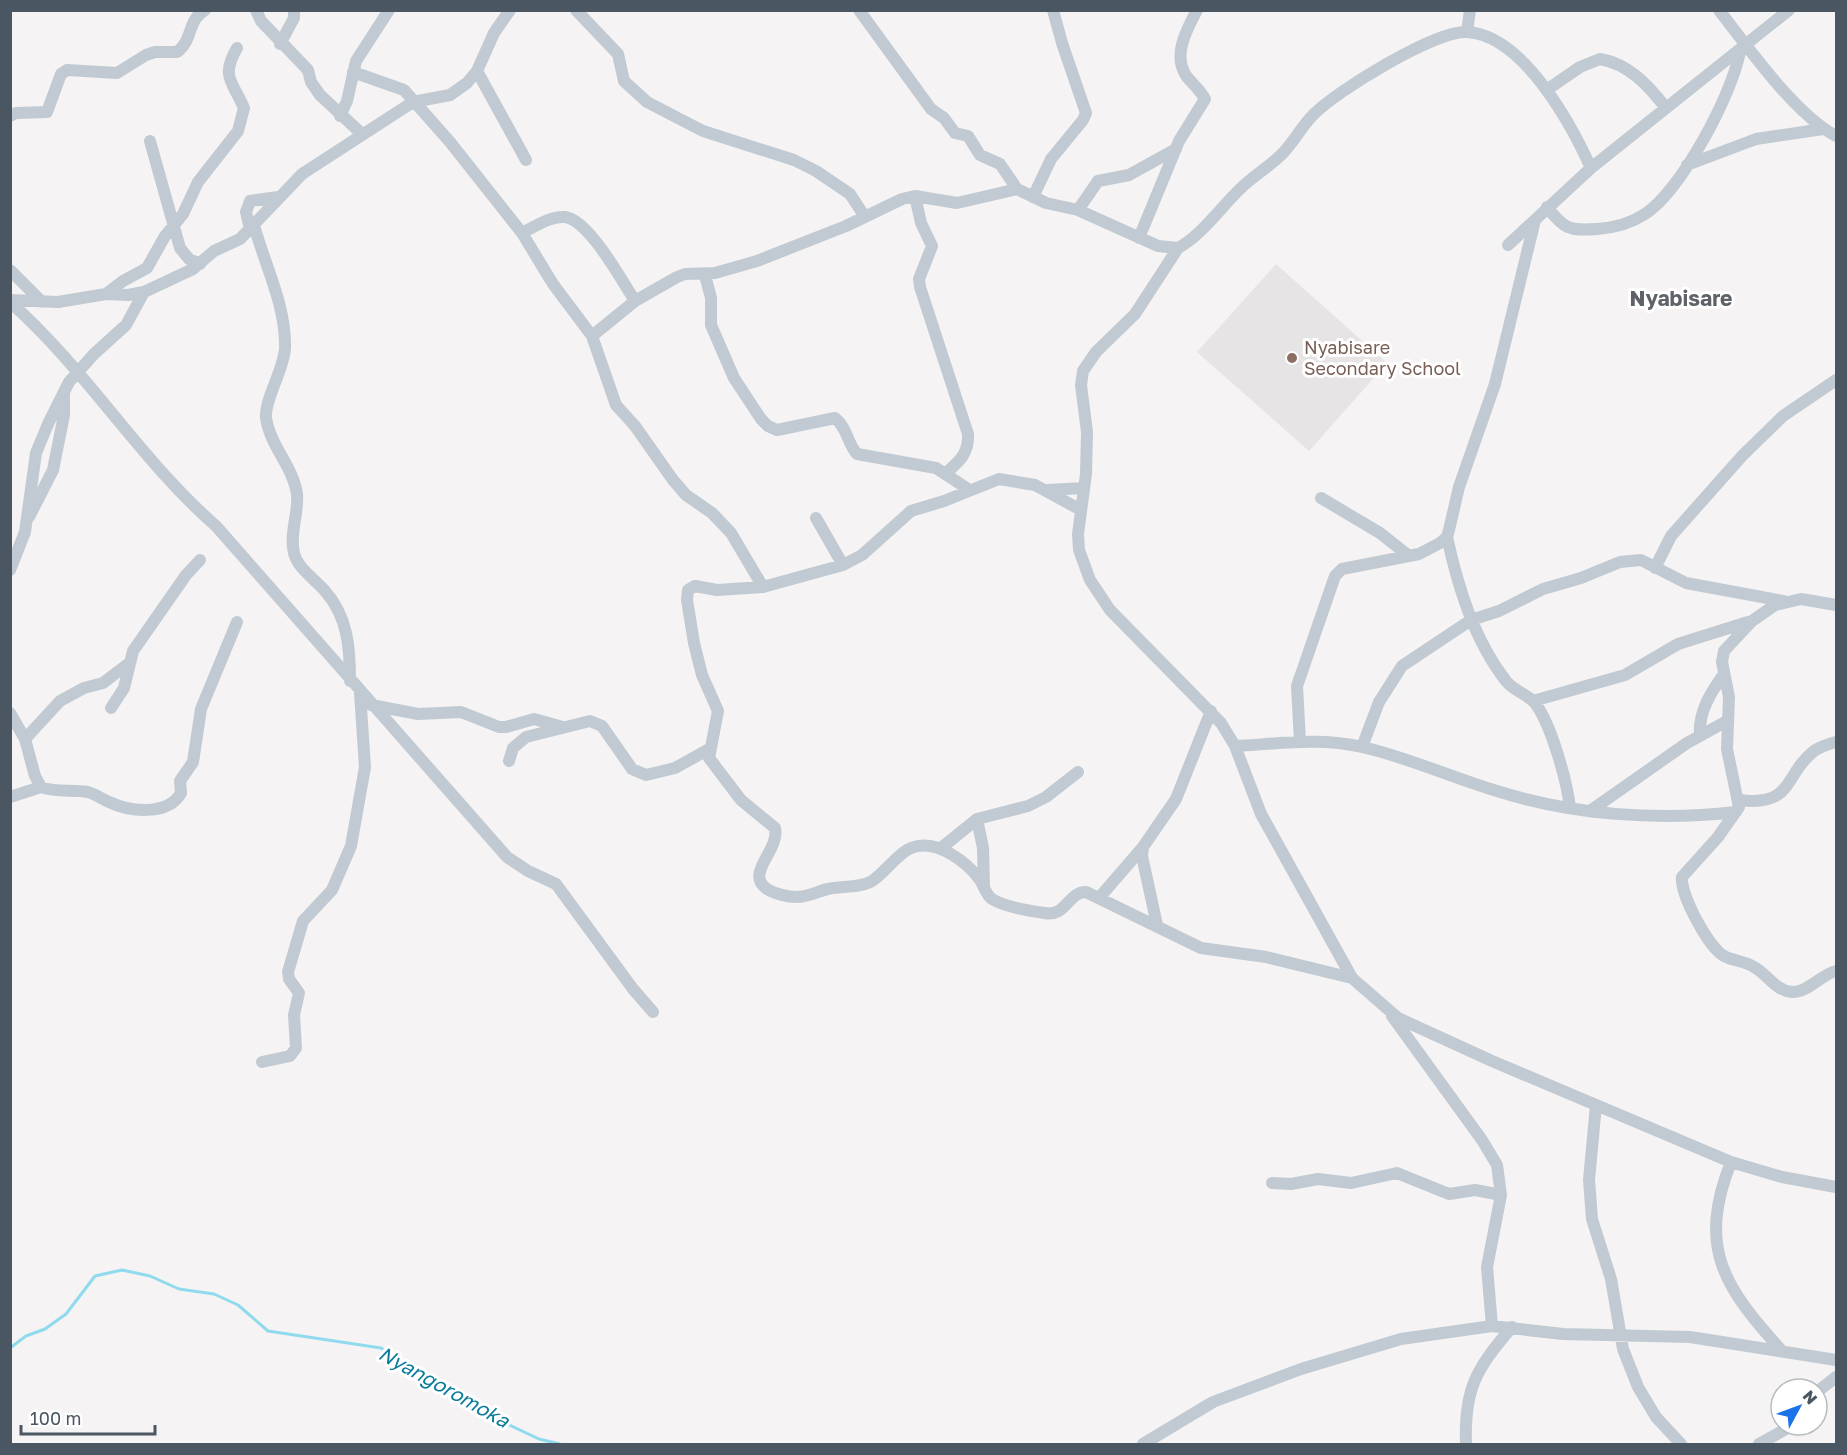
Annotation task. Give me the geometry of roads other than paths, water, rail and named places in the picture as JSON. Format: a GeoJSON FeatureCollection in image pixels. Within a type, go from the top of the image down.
{"type":"FeatureCollection","features":[{"type":"Feature","properties":{"kind":"street"},"geometry":{"type":"LineString","coordinates":[[10,116],[16,113],[46,112],[61,74],[67,70],[117,73],[146,55],[177,52],[188,40],[194,19],[205,10]]}},
{"type":"Feature","properties":{"kind":"street"},"geometry":{"type":"LineString","coordinates":[[256,10],[257,17],[280,44],[304,66],[313,87],[340,116],[362,134]]}},
{"type":"Feature","properties":{"kind":"street"},"geometry":{"type":"LineString","coordinates":[[280,44],[294,18],[294,10]]}},
{"type":"Feature","properties":{"kind":"street"},"geometry":{"type":"LineString","coordinates":[[340,116],[347,101],[353,72],[362,51],[382,25],[389,10]]}},
{"type":"Feature","properties":{"kind":"street"},"geometry":{"type":"LineString","coordinates":[[10,301],[42,302],[144,292],[200,264],[214,251],[234,243],[302,174],[408,105],[450,95],[467,83],[477,71],[494,33],[510,10]]}},
{"type":"Feature","properties":{"kind":"street"},"geometry":{"type":"LineString","coordinates":[[576,10],[618,54],[624,81],[647,102],[703,131],[794,160],[816,171],[850,194],[865,217]]}},
{"type":"Feature","properties":{"kind":"street"},"geometry":{"type":"LineString","coordinates":[[859,10],[931,109],[944,117],[955,133],[968,136],[980,154],[997,160],[1017,189],[1034,197],[1078,210],[1168,249],[1178,248]]}},
{"type":"Feature","properties":{"kind":"street"},"geometry":{"type":"LineString","coordinates":[[1034,197],[1050,159],[1083,120],[1086,113],[1053,10]]}},
{"type":"Feature","properties":{"kind":"street"},"geometry":{"type":"LineString","coordinates":[[1139,238],[1176,148],[1205,99],[1183,70],[1179,59],[1197,10]]}},
{"type":"Feature","properties":{"kind":"street"},"geometry":{"type":"LineString","coordinates":[[1467,32],[1470,10]]}},
{"type":"Feature","properties":{"kind":"street"},"geometry":{"type":"LineString","coordinates":[[1719,10],[1744,48],[1823,129],[1836,136]]}},
{"type":"Feature","properties":{"kind":"street"},"geometry":{"type":"LineString","coordinates":[[1508,245],[1591,168],[1789,10]]}},
{"type":"Feature","properties":{"kind":"street"},"geometry":{"type":"LineString","coordinates":[[1492,1326],[1487,1267],[1501,1195],[1497,1165],[1482,1140],[1387,1010],[1352,978],[1261,814],[1235,746],[1211,711],[1110,610],[1084,567],[1079,550],[1087,432],[1081,385],[1083,370],[1096,352],[1135,314],[1178,248],[1260,171],[1283,153],[1300,130],[1321,108],[1401,56],[1448,35],[1467,32],[1485,36],[1523,63],[1548,89],[1567,118],[1591,168]]}},
{"type":"Feature","properties":{"kind":"street"},"geometry":{"type":"LineString","coordinates":[[106,294],[123,281],[147,268],[172,227],[183,214],[198,182],[232,141],[243,119],[244,108],[228,77],[230,59],[237,48]]}},
{"type":"Feature","properties":{"kind":"street"},"geometry":{"type":"LineString","coordinates":[[1547,207],[1564,227],[1575,230],[1622,224],[1644,215],[1658,204],[1687,165],[1728,92],[1744,48]]}},
{"type":"Feature","properties":{"kind":"street"},"geometry":{"type":"LineString","coordinates":[[1548,89],[1580,67],[1600,59],[1622,66],[1636,75],[1666,108]]}},
{"type":"Feature","properties":{"kind":"street"},"geometry":{"type":"LineString","coordinates":[[477,71],[526,160]]}},
{"type":"Feature","properties":{"kind":"street"},"geometry":{"type":"LineString","coordinates":[[353,72],[404,90],[417,102],[522,233],[553,284],[592,336],[616,405],[635,426],[686,495],[712,513],[731,533],[763,586]]}},
{"type":"Feature","properties":{"kind":"street"},"geometry":{"type":"LineString","coordinates":[[1687,165],[1756,139],[1823,129]]}},
{"type":"Feature","properties":{"kind":"street"},"geometry":{"type":"LineString","coordinates":[[150,141],[167,193],[172,227],[184,254],[200,264]]}},
{"type":"Feature","properties":{"kind":"street"},"geometry":{"type":"LineString","coordinates":[[1078,210],[1094,183],[1129,175],[1176,148]]}},
{"type":"Feature","properties":{"kind":"street"},"geometry":{"type":"LineString","coordinates":[[592,336],[635,301],[677,277],[694,273],[705,275],[757,261],[865,217],[902,199],[915,196],[957,203],[1017,189]]}},
{"type":"Feature","properties":{"kind":"street"},"geometry":{"type":"LineString","coordinates":[[915,196],[921,223],[932,246],[919,279],[920,287],[968,434],[968,444],[963,458],[946,473]]}},
{"type":"Feature","properties":{"kind":"street"},"geometry":{"type":"LineString","coordinates":[[278,197],[250,201],[246,212],[276,288],[284,332],[285,350],[275,388],[266,410],[269,430],[290,469],[297,497],[292,543],[294,555],[301,567],[326,592],[338,611],[347,632],[350,681]]}},
{"type":"Feature","properties":{"kind":"street"},"geometry":{"type":"LineString","coordinates":[[522,233],[551,219],[572,219],[582,226],[613,265],[635,301]]}},
{"type":"Feature","properties":{"kind":"street"},"geometry":{"type":"LineString","coordinates":[[1535,220],[1495,384],[1461,478],[1447,537],[1456,578],[1471,620],[1506,682],[1533,701],[1543,719],[1561,768],[1570,808]]}},
{"type":"Feature","properties":{"kind":"street"},"geometry":{"type":"LineString","coordinates":[[10,270],[42,302]]}},
{"type":"Feature","properties":{"kind":"street"},"geometry":{"type":"LineString","coordinates":[[705,275],[711,298],[711,325],[734,378],[768,426],[777,430],[790,429],[831,417],[841,423],[852,448],[860,455],[927,466],[946,473],[968,489]]}},
{"type":"Feature","properties":{"kind":"street"},"geometry":{"type":"LineString","coordinates":[[28,520],[36,453],[63,393],[79,370],[126,325],[144,292]]}},
{"type":"Feature","properties":{"kind":"street"},"geometry":{"type":"LineString","coordinates":[[10,301],[45,332],[79,370],[164,477],[216,526],[360,693],[507,857],[519,866],[556,884],[633,989],[653,1012]]}},
{"type":"Feature","properties":{"kind":"street"},"geometry":{"type":"LineString","coordinates":[[1655,568],[1671,536],[1742,456],[1783,416],[1836,380]]}},
{"type":"Feature","properties":{"kind":"street"},"geometry":{"type":"LineString","coordinates":[[10,570],[28,520],[53,470],[64,415],[63,393]]}},
{"type":"Feature","properties":{"kind":"street"},"geometry":{"type":"LineString","coordinates":[[1081,510],[1046,490],[1004,478],[911,511],[868,549],[843,565],[763,586],[717,590],[695,586],[688,590],[687,600],[694,643],[702,675],[718,711],[711,748],[711,762],[731,784],[737,795],[775,828],[777,840],[761,866],[759,877],[762,884],[772,891],[803,896],[829,888],[864,884],[873,880],[911,847],[924,846],[940,849],[955,857],[984,886],[993,899],[1045,914],[1060,911],[1081,892],[1100,897],[1201,948],[1266,957],[1352,978]]}},
{"type":"Feature","properties":{"kind":"street"},"geometry":{"type":"LineString","coordinates":[[1046,490],[1084,488]]}},
{"type":"Feature","properties":{"kind":"street"},"geometry":{"type":"LineString","coordinates":[[1321,498],[1380,532],[1409,556]]}},
{"type":"Feature","properties":{"kind":"street"},"geometry":{"type":"LineString","coordinates":[[816,518],[843,565]]}},
{"type":"Feature","properties":{"kind":"street"},"geometry":{"type":"LineString","coordinates":[[1300,742],[1297,686],[1335,576],[1342,569],[1430,550],[1447,537]]}},
{"type":"Feature","properties":{"kind":"street"},"geometry":{"type":"LineString","coordinates":[[111,708],[124,687],[128,664],[138,642],[200,560]]}},
{"type":"Feature","properties":{"kind":"street"},"geometry":{"type":"LineString","coordinates":[[1362,747],[1379,702],[1395,674],[1412,659],[1471,620],[1499,611],[1543,589],[1581,578],[1620,562],[1641,560],[1686,583],[1787,601],[1807,600],[1836,605]]}},
{"type":"Feature","properties":{"kind":"street"},"geometry":{"type":"LineString","coordinates":[[1787,601],[1764,610],[1724,651],[1724,674],[1729,697],[1727,749],[1738,806],[1682,877],[1684,895],[1711,942],[1725,957],[1754,967],[1783,990],[1794,993],[1836,971]]}},
{"type":"Feature","properties":{"kind":"street"},"geometry":{"type":"LineString","coordinates":[[1533,701],[1625,675],[1678,645],[1752,621]]}},
{"type":"Feature","properties":{"kind":"street"},"geometry":{"type":"LineString","coordinates":[[10,797],[41,787],[58,791],[90,793],[122,807],[143,810],[172,804],[181,793],[180,781],[193,762],[201,709],[237,622]]}},
{"type":"Feature","properties":{"kind":"street"},"geometry":{"type":"LineString","coordinates":[[25,739],[60,701],[84,688],[104,683],[128,664]]}},
{"type":"Feature","properties":{"kind":"street"},"geometry":{"type":"LineString","coordinates":[[1700,736],[1700,723],[1704,708],[1724,674]]}},
{"type":"Feature","properties":{"kind":"street"},"geometry":{"type":"LineString","coordinates":[[262,1062],[290,1056],[296,1048],[294,1015],[299,993],[289,979],[288,972],[303,921],[332,890],[351,846],[365,767],[360,693]]}},
{"type":"Feature","properties":{"kind":"street"},"geometry":{"type":"LineString","coordinates":[[371,705],[418,714],[461,712],[499,727],[534,719],[563,727]]}},
{"type":"Feature","properties":{"kind":"street"},"geometry":{"type":"LineString","coordinates":[[1100,897],[1143,847],[1176,799],[1211,711]]}},
{"type":"Feature","properties":{"kind":"street"},"geometry":{"type":"LineString","coordinates":[[10,713],[25,739],[35,776],[41,787]]}},
{"type":"Feature","properties":{"kind":"street"},"geometry":{"type":"LineString","coordinates":[[508,761],[513,748],[526,737],[590,721],[597,723],[614,741],[632,769],[646,775],[675,768],[711,748]]}},
{"type":"Feature","properties":{"kind":"street"},"geometry":{"type":"LineString","coordinates":[[1590,811],[1700,736],[1727,721]]}},
{"type":"Feature","properties":{"kind":"street"},"geometry":{"type":"LineString","coordinates":[[1235,746],[1300,742],[1362,747],[1500,793],[1590,811],[1676,817],[1768,799],[1781,792],[1816,750],[1836,742]]}},
{"type":"Feature","properties":{"kind":"street"},"geometry":{"type":"LineString","coordinates":[[940,849],[977,819],[1028,806],[1046,797],[1078,772]]}},
{"type":"Feature","properties":{"kind":"street"},"geometry":{"type":"LineString","coordinates":[[977,819],[983,848],[984,886]]}},
{"type":"Feature","properties":{"kind":"street"},"geometry":{"type":"LineString","coordinates":[[1143,847],[1142,856],[1157,925]]}},
{"type":"Feature","properties":{"kind":"street"},"geometry":{"type":"LineString","coordinates":[[1387,1010],[1422,1030],[1731,1162],[1782,1178],[1836,1187]]}},
{"type":"Feature","properties":{"kind":"street"},"geometry":{"type":"LineString","coordinates":[[1596,1105],[1589,1180],[1592,1219],[1611,1279],[1621,1335],[1638,1387],[1656,1417],[1681,1444]]}},
{"type":"Feature","properties":{"kind":"street"},"geometry":{"type":"LineString","coordinates":[[1731,1162],[1717,1204],[1717,1248],[1723,1271],[1738,1299],[1782,1351]]}},
{"type":"Feature","properties":{"kind":"street"},"geometry":{"type":"LineString","coordinates":[[1272,1183],[1291,1185],[1318,1179],[1351,1183],[1397,1173],[1449,1194],[1475,1190],[1501,1195]]}},
{"type":"Feature","properties":{"kind":"street"},"geometry":{"type":"LineString","coordinates":[[1143,1444],[1213,1402],[1311,1365],[1401,1339],[1492,1326],[1563,1334],[1690,1337],[1836,1360]]}},
{"type":"Feature","properties":{"kind":"street"},"geometry":{"type":"LineString","coordinates":[[1466,1444],[1464,1421],[1472,1384],[1491,1353],[1512,1328]]}},
{"type":"Feature","properties":{"kind":"waterway","name":"Nyangoromoka"},"geometry":{"type":"LineString","coordinates":[[10,1348],[26,1336],[45,1329],[66,1314],[95,1276],[122,1270],[150,1276],[179,1289],[214,1294],[238,1305],[268,1331],[381,1348],[461,1402],[539,1439],[560,1444]]}},
{"type":"Feature","properties":{"kind":"place","name":"Nyabisare Secondary School"},"geometry":{"type":"Point","coordinates":[1292,358]}},
{"type":"Feature","properties":{"kind":"district","name":"Nyabisare"},"geometry":{"type":"Point","coordinates":[1681,299]}}]}
